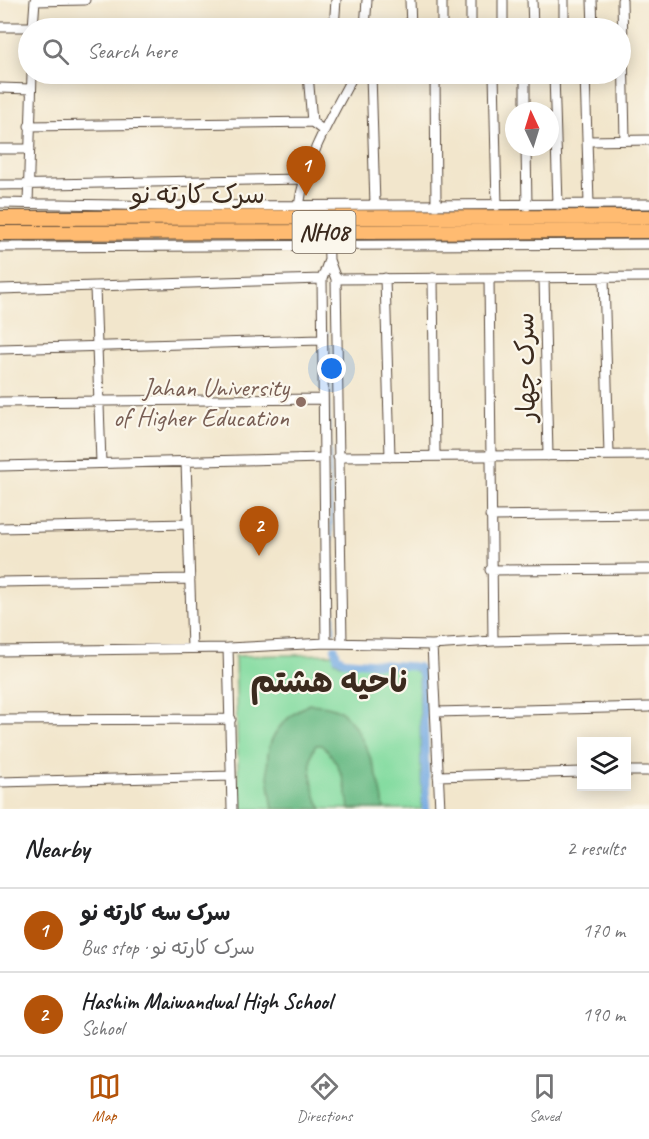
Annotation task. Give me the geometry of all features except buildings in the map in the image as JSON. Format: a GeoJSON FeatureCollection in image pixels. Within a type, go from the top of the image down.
{"type":"FeatureCollection","features":[{"type":"Feature","properties":{"kind":"highway","name":"سرک کارته نو"},"geometry":{"type":"LineString","coordinates":[[0,218],[173,212],[328,217],[649,217]]}},
{"type":"Feature","properties":{"kind":"highway","name":"سرک کارته نو"},"geometry":{"type":"LineString","coordinates":[[0,233],[649,231]]}},
{"type":"Feature","properties":{"kind":"street"},"geometry":{"type":"LineString","coordinates":[[34,18],[35,1],[85,0]]}},
{"type":"Feature","properties":{"kind":"street"},"geometry":{"type":"LineString","coordinates":[[335,18],[336,0]]}},
{"type":"Feature","properties":{"kind":"street"},"geometry":{"type":"LineString","coordinates":[[366,18],[367,0]]}},
{"type":"Feature","properties":{"kind":"street"},"geometry":{"type":"LineString","coordinates":[[410,0],[411,18]]}},
{"type":"Feature","properties":{"kind":"street"},"geometry":{"type":"LineString","coordinates":[[442,0],[442,18]]}},
{"type":"Feature","properties":{"kind":"street"},"geometry":{"type":"LineString","coordinates":[[471,0],[471,18]]}},
{"type":"Feature","properties":{"kind":"street"},"geometry":{"type":"LineString","coordinates":[[503,0],[503,18]]}},
{"type":"Feature","properties":{"kind":"street"},"geometry":{"type":"LineString","coordinates":[[532,0],[533,18]]}},
{"type":"Feature","properties":{"kind":"street"},"geometry":{"type":"LineString","coordinates":[[564,0],[564,18]]}},
{"type":"Feature","properties":{"kind":"street"},"geometry":{"type":"LineString","coordinates":[[592,0],[593,18]]}},
{"type":"Feature","properties":{"kind":"street"},"geometry":{"type":"LineString","coordinates":[[622,0],[622,18]]}},
{"type":"Feature","properties":{"kind":"street"},"geometry":{"type":"LineString","coordinates":[[0,27],[18,28]]}},
{"type":"Feature","properties":{"kind":"street"},"geometry":{"type":"LineString","coordinates":[[28,203],[31,84]]}},
{"type":"Feature","properties":{"kind":"street"},"geometry":{"type":"LineString","coordinates":[[309,84],[312,122]]}},
{"type":"Feature","properties":{"kind":"street"},"geometry":{"type":"LineString","coordinates":[[299,206],[303,179],[313,152],[349,84]]}},
{"type":"Feature","properties":{"kind":"street"},"geometry":{"type":"LineString","coordinates":[[370,84],[375,205]]}},
{"type":"Feature","properties":{"kind":"street"},"geometry":{"type":"LineString","coordinates":[[435,84],[436,206]]}},
{"type":"Feature","properties":{"kind":"street"},"geometry":{"type":"LineString","coordinates":[[494,84],[497,206]]}},
{"type":"Feature","properties":{"kind":"street"},"geometry":{"type":"LineString","coordinates":[[525,84],[525,102]]}},
{"type":"Feature","properties":{"kind":"street"},"geometry":{"type":"LineString","coordinates":[[554,84],[558,205]]}},
{"type":"Feature","properties":{"kind":"street"},"geometry":{"type":"LineString","coordinates":[[586,84],[590,204]]}},
{"type":"Feature","properties":{"kind":"street"},"geometry":{"type":"LineString","coordinates":[[624,84],[625,140]]}},
{"type":"Feature","properties":{"kind":"street"},"geometry":{"type":"LineString","coordinates":[[0,88],[31,89]]}},
{"type":"Feature","properties":{"kind":"street"},"geometry":{"type":"LineString","coordinates":[[29,126],[312,122],[324,131]]}},
{"type":"Feature","properties":{"kind":"street"},"geometry":{"type":"LineString","coordinates":[[589,141],[649,140]]}},
{"type":"Feature","properties":{"kind":"street"},"geometry":{"type":"LineString","coordinates":[[0,149],[30,149]]}},
{"type":"Feature","properties":{"kind":"street"},"geometry":{"type":"LineString","coordinates":[[526,156],[526,206]]}},
{"type":"Feature","properties":{"kind":"street"},"geometry":{"type":"LineString","coordinates":[[0,185],[303,179]]}},
{"type":"Feature","properties":{"kind":"street"},"geometry":{"type":"LineString","coordinates":[[0,203],[173,212],[299,206],[649,204]]}},
{"type":"Feature","properties":{"kind":"street"},"geometry":{"type":"LineString","coordinates":[[328,217],[329,260],[336,279],[342,643]]}},
{"type":"Feature","properties":{"kind":"street"},"geometry":{"type":"LineString","coordinates":[[0,247],[649,244]]}},
{"type":"Feature","properties":{"kind":"street"},"geometry":{"type":"LineString","coordinates":[[326,643],[322,279],[329,260]]}},
{"type":"Feature","properties":{"kind":"street"},"geometry":{"type":"LineString","coordinates":[[604,277],[609,455]]}},
{"type":"Feature","properties":{"kind":"street"},"geometry":{"type":"LineString","coordinates":[[336,279],[649,277]]}},
{"type":"Feature","properties":{"kind":"street"},"geometry":{"type":"LineString","coordinates":[[385,278],[390,457]]}},
{"type":"Feature","properties":{"kind":"street"},"geometry":{"type":"LineString","coordinates":[[433,278],[435,456]]}},
{"type":"Feature","properties":{"kind":"street"},"geometry":{"type":"LineString","coordinates":[[489,278],[490,570],[493,640]]}},
{"type":"Feature","properties":{"kind":"street","name":"سرک چهار"},"geometry":{"type":"LineString","coordinates":[[544,278],[548,456]]}},
{"type":"Feature","properties":{"kind":"street"},"geometry":{"type":"LineString","coordinates":[[0,289],[322,279]]}},
{"type":"Feature","properties":{"kind":"street"},"geometry":{"type":"LineString","coordinates":[[95,287],[101,463]]}},
{"type":"Feature","properties":{"kind":"street"},"geometry":{"type":"LineString","coordinates":[[0,349],[322,340]]}},
{"type":"Feature","properties":{"kind":"street"},"geometry":{"type":"LineString","coordinates":[[0,402],[99,399],[323,399]]}},
{"type":"Feature","properties":{"kind":"street"},"geometry":{"type":"LineString","coordinates":[[338,457],[649,455]]}},
{"type":"Feature","properties":{"kind":"street"},"geometry":{"type":"LineString","coordinates":[[0,466],[323,458]]}},
{"type":"Feature","properties":{"kind":"street"},"geometry":{"type":"LineString","coordinates":[[186,462],[192,648]]}},
{"type":"Feature","properties":{"kind":"street"},"geometry":{"type":"LineString","coordinates":[[490,516],[649,514]]}},
{"type":"Feature","properties":{"kind":"street"},"geometry":{"type":"LineString","coordinates":[[0,528],[188,524]]}},
{"type":"Feature","properties":{"kind":"street"},"geometry":{"type":"LineString","coordinates":[[490,570],[649,569]]}},
{"type":"Feature","properties":{"kind":"street"},"geometry":{"type":"LineString","coordinates":[[0,582],[190,579]]}},
{"type":"Feature","properties":{"kind":"street"},"geometry":{"type":"LineString","coordinates":[[0,651],[228,648],[326,643],[432,645],[493,640],[649,638]]}},
{"type":"Feature","properties":{"kind":"street"},"geometry":{"type":"LineString","coordinates":[[432,645],[440,809]]}},
{"type":"Feature","properties":{"kind":"street"},"geometry":{"type":"LineString","coordinates":[[228,648],[232,809]]}},
{"type":"Feature","properties":{"kind":"street"},"geometry":{"type":"LineString","coordinates":[[436,712],[649,707]]}},
{"type":"Feature","properties":{"kind":"street"},"geometry":{"type":"LineString","coordinates":[[0,720],[231,719]]}},
{"type":"Feature","properties":{"kind":"street"},"geometry":{"type":"LineString","coordinates":[[631,771],[649,771]]}},
{"type":"Feature","properties":{"kind":"street"},"geometry":{"type":"LineString","coordinates":[[438,776],[577,772]]}},
{"type":"Feature","properties":{"kind":"street"},"geometry":{"type":"LineString","coordinates":[[0,782],[231,776]]}},
{"type":"Feature","properties":{"kind":"green space"},"geometry":{"type":"Polygon","coordinates":[[[334,654],[335,661],[341,664],[410,667],[419,674],[422,809],[239,809],[235,656],[334,654]]]}},
{"type":"Feature","properties":{"kind":"green space"},"geometry":{"type":"Polygon","coordinates":[[[309,704],[336,709],[351,722],[371,758],[380,786],[384,809],[349,809],[344,783],[333,757],[321,745],[316,745],[311,759],[311,768],[316,795],[322,809],[273,809],[267,762],[273,737],[281,725],[309,704]]]}},
{"type":"Feature","properties":{"kind":"waterway"},"geometry":{"type":"LineString","coordinates":[[327,332],[334,633]]}},
{"type":"Feature","properties":{"kind":"waterway"},"geometry":{"type":"LineString","coordinates":[[335,649],[337,657],[344,661],[418,667],[423,676],[426,809]]}},
{"type":"Feature","properties":{"kind":"place","name":"سرک سه کارته نو"},"geometry":{"type":"Point","coordinates":[306,196]}},
{"type":"Feature","properties":{"kind":"place","name":"Jahan University of Higher Education"},"geometry":{"type":"Point","coordinates":[301,402]}},
{"type":"Feature","properties":{"kind":"place","name":"Hashim Maiwandwal High School"},"geometry":{"type":"Point","coordinates":[259,556]}},
{"type":"Feature","properties":{"kind":"district","name":"ناحیه هشتم"},"geometry":{"type":"Point","coordinates":[329,681]}}]}
